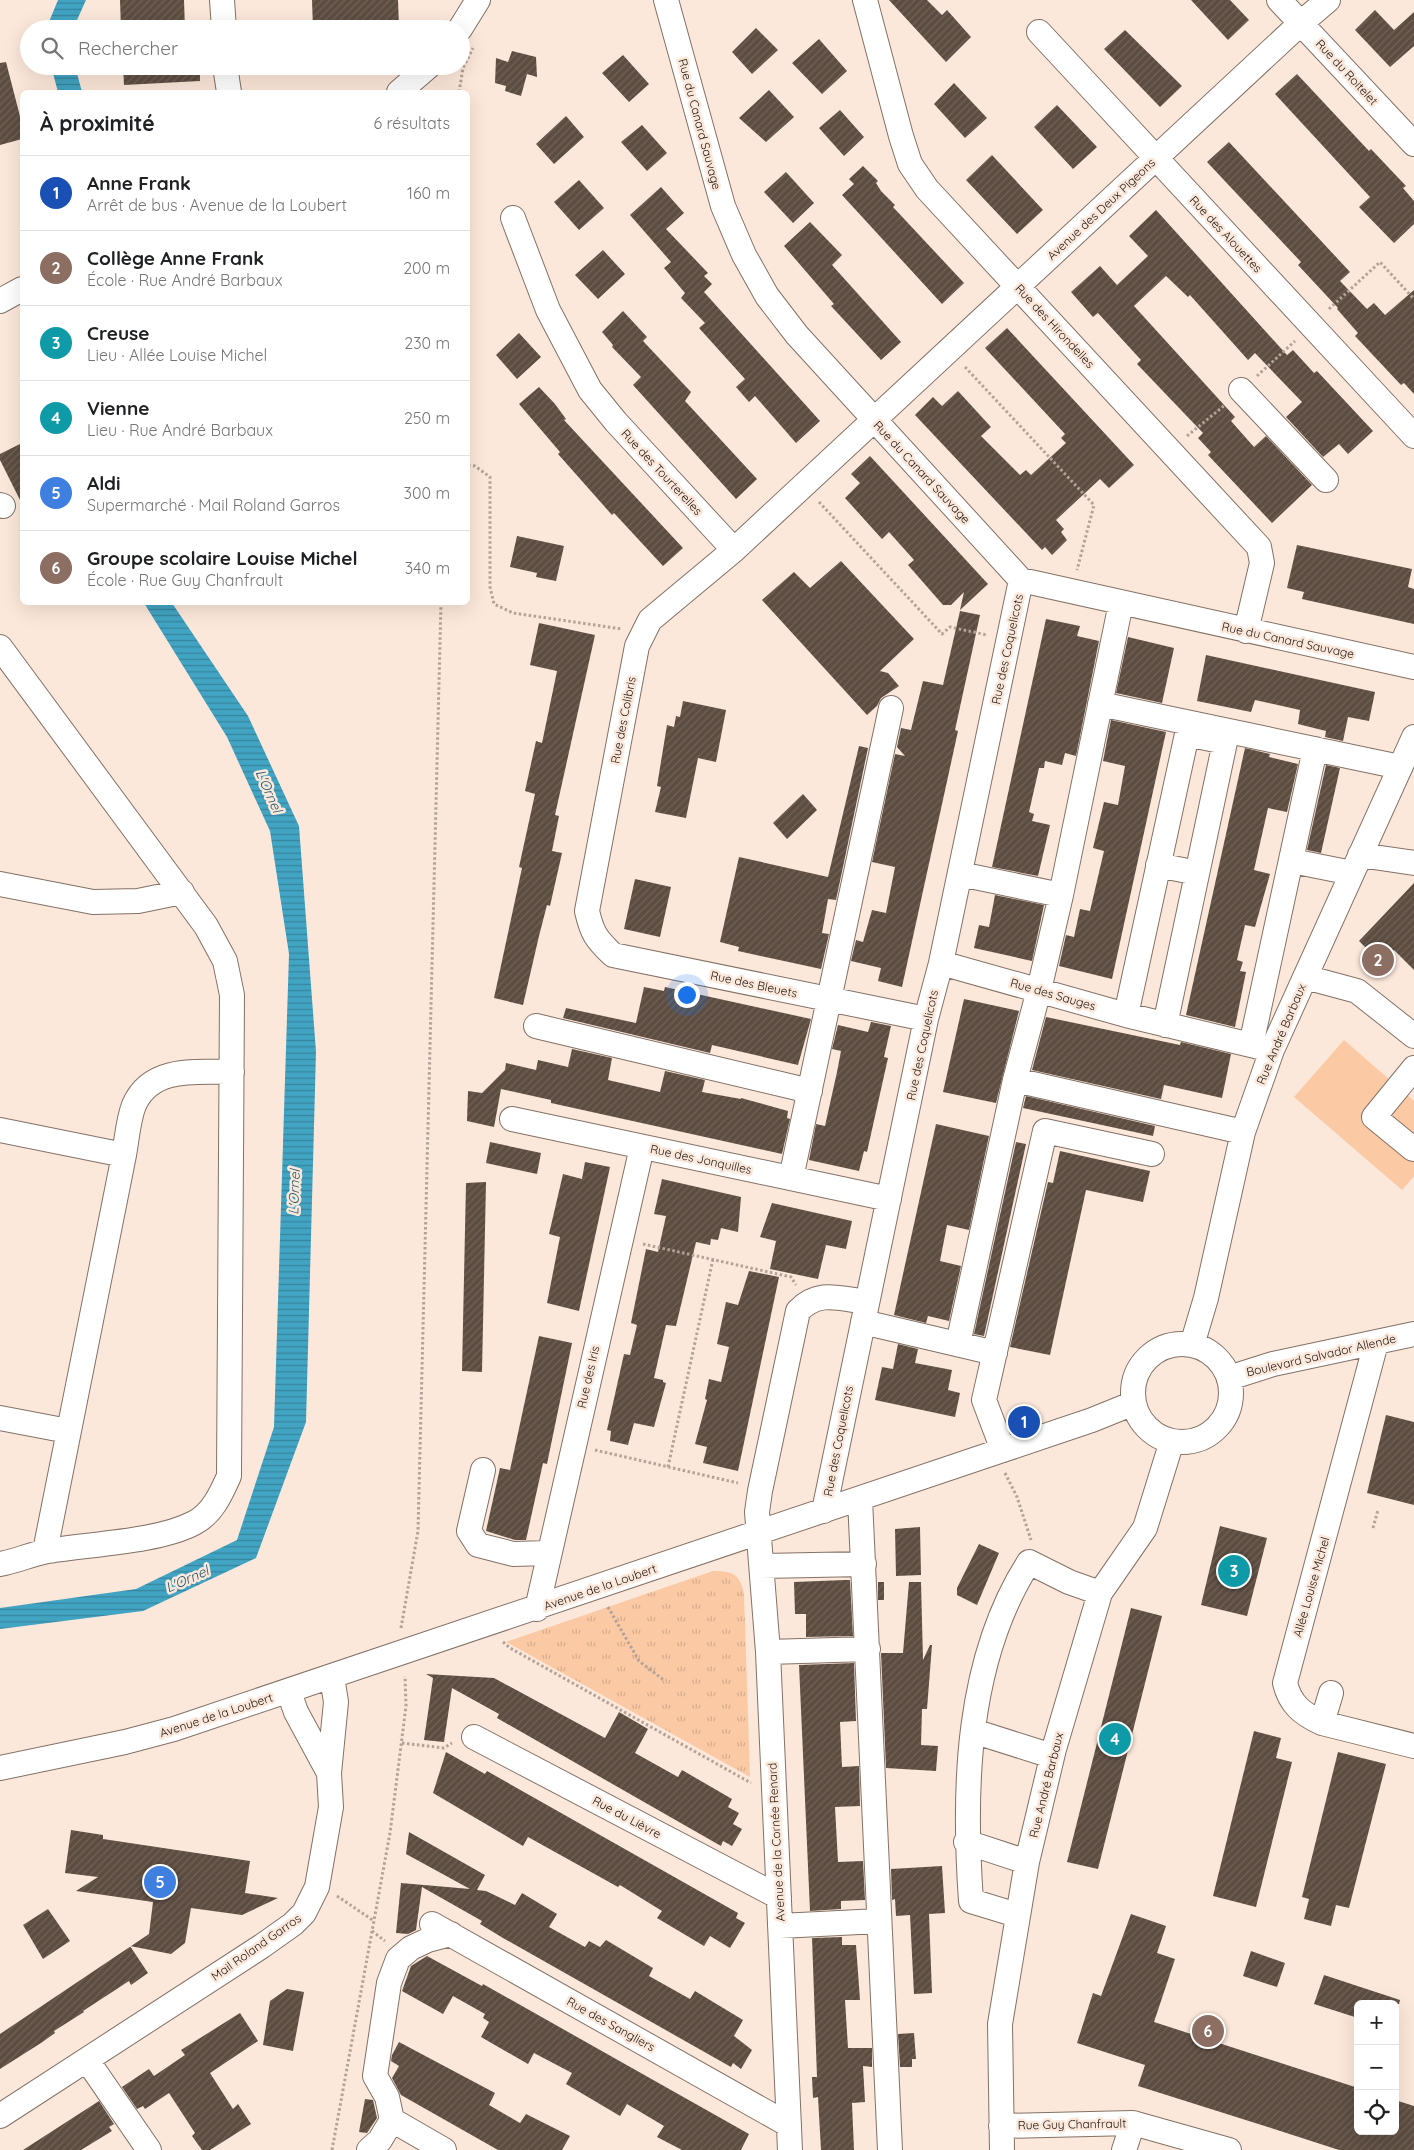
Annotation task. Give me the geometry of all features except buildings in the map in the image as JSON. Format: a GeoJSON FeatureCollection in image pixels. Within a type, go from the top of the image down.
{"type":"FeatureCollection","features":[{"type":"Feature","properties":{"kind":"street"},"geometry":{"type":"LineString","coordinates":[[222,0],[223,20]]}},
{"type":"Feature","properties":{"kind":"street"},"geometry":{"type":"LineString","coordinates":[[466,20],[478,0]]}},
{"type":"Feature","properties":{"kind":"street","name":"Rue du Canard Sauvage"},"geometry":{"type":"LineString","coordinates":[[666,0],[723,206],[744,255],[767,296],[797,335],[1021,580],[1414,667]]}},
{"type":"Feature","properties":{"kind":"street","name":"Rue des Hirondelles"},"geometry":{"type":"LineString","coordinates":[[865,0],[910,164],[927,189],[1259,548],[1262,563],[1246,631]]}},
{"type":"Feature","properties":{"kind":"street","name":"Rue du Roitelet"},"geometry":{"type":"LineString","coordinates":[[1280,0],[1414,144]]}},
{"type":"Feature","properties":{"kind":"street","name":"Avenue des Deux Pigeons"},"geometry":{"type":"LineString","coordinates":[[874,420],[1328,0]]}},
{"type":"Feature","properties":{"kind":"street","name":"Rue des Alouettes"},"geometry":{"type":"LineString","coordinates":[[1039,32],[1414,436]]}},
{"type":"Feature","properties":{"kind":"street"},"geometry":{"type":"LineString","coordinates":[[227,75],[229,90]]}},
{"type":"Feature","properties":{"kind":"street"},"geometry":{"type":"LineString","coordinates":[[402,90],[424,77]]}},
{"type":"Feature","properties":{"kind":"street","name":"Rue des Tourterelles"},"geometry":{"type":"LineString","coordinates":[[513,218],[548,310],[590,390],[616,422],[734,550]]}},
{"type":"Feature","properties":{"kind":"street"},"geometry":{"type":"LineString","coordinates":[[0,301],[20,290]]}},
{"type":"Feature","properties":{"kind":"street"},"geometry":{"type":"LineString","coordinates":[[1242,390],[1326,480]]}},
{"type":"Feature","properties":{"kind":"street"},"geometry":{"type":"LineString","coordinates":[[734,550],[874,420]]}},
{"type":"Feature","properties":{"kind":"street","name":"Rue des Colibris"},"geometry":{"type":"LineString","coordinates":[[592,931],[587,911],[637,646],[642,632],[650,620],[734,550]]}},
{"type":"Feature","properties":{"kind":"street","name":"Rue des Coquelicots"},"geometry":{"type":"LineString","coordinates":[[824,1511],[926,1019],[941,963],[1021,580]]}},
{"type":"Feature","properties":{"kind":"street"},"geometry":{"type":"LineString","coordinates":[[958,1344],[1015,1080],[1040,990],[1061,895],[1121,602]]}},
{"type":"Feature","properties":{"kind":"street"},"geometry":{"type":"LineString","coordinates":[[0,647],[206,926],[225,962],[232,995],[229,1476],[218,1501],[195,1523],[166,1534],[44,1551],[18,1561],[0,1564]]}},
{"type":"Feature","properties":{"kind":"street"},"geometry":{"type":"LineString","coordinates":[[1100,704],[1400,767]]}},
{"type":"Feature","properties":{"kind":"street"},"geometry":{"type":"LineString","coordinates":[[791,1178],[891,708]]}},
{"type":"Feature","properties":{"kind":"street"},"geometry":{"type":"LineString","coordinates":[[1126,1015],[1187,734],[1225,742],[1165,1024]]}},
{"type":"Feature","properties":{"kind":"street","name":"Rue André Barbaux"},"geometry":{"type":"LineString","coordinates":[[1192,1345],[1206,1298],[1262,1047],[1305,977],[1414,738]]}},
{"type":"Feature","properties":{"kind":"street"},"geometry":{"type":"LineString","coordinates":[[1262,1047],[1292,861],[1315,749]]}},
{"type":"Feature","properties":{"kind":"street"},"geometry":{"type":"LineString","coordinates":[[1292,861],[1356,864],[1414,863]]}},
{"type":"Feature","properties":{"kind":"street"},"geometry":{"type":"LineString","coordinates":[[1158,865],[1197,873]]}},
{"type":"Feature","properties":{"kind":"street"},"geometry":{"type":"LineString","coordinates":[[960,874],[1061,895]]}},
{"type":"Feature","properties":{"kind":"street"},"geometry":{"type":"LineString","coordinates":[[0,884],[93,902],[138,901],[182,892]]}},
{"type":"Feature","properties":{"kind":"street","name":"Rue des Bleuets"},"geometry":{"type":"LineString","coordinates":[[592,931],[598,941],[613,955],[926,1019]]}},
{"type":"Feature","properties":{"kind":"street","name":"Rue des Sauges"},"geometry":{"type":"LineString","coordinates":[[941,963],[1126,1015],[1262,1047]]}},
{"type":"Feature","properties":{"kind":"street"},"geometry":{"type":"LineString","coordinates":[[1305,977],[1357,990],[1414,1036]]}},
{"type":"Feature","properties":{"kind":"street"},"geometry":{"type":"LineString","coordinates":[[536,1026],[810,1090]]}},
{"type":"Feature","properties":{"kind":"street"},"geometry":{"type":"LineString","coordinates":[[1413,1149],[1374,1116],[1414,1068]]}},
{"type":"Feature","properties":{"kind":"street"},"geometry":{"type":"LineString","coordinates":[[44,1551],[133,1107],[144,1088],[162,1077],[186,1072],[232,1072]]}},
{"type":"Feature","properties":{"kind":"street"},"geometry":{"type":"LineString","coordinates":[[1015,1080],[1243,1132]]}},
{"type":"Feature","properties":{"kind":"street","name":"Rue des Jonquilles"},"geometry":{"type":"LineString","coordinates":[[512,1119],[890,1199]]}},
{"type":"Feature","properties":{"kind":"street"},"geometry":{"type":"LineString","coordinates":[[0,1130],[124,1155]]}},
{"type":"Feature","properties":{"kind":"street"},"geometry":{"type":"LineString","coordinates":[[1004,1461],[984,1400],[1044,1131],[1152,1154]]}},
{"type":"Feature","properties":{"kind":"street","name":"Rue des Iris"},"geometry":{"type":"LineString","coordinates":[[537,1609],[642,1146]]}},
{"type":"Feature","properties":{"kind":"street"},"geometry":{"type":"LineString","coordinates":[[807,1302],[819,1296],[958,1344],[995,1353]]}},
{"type":"Feature","properties":{"kind":"street","name":"Avenue de la Cornée Renard"},"geometry":{"type":"LineString","coordinates":[[790,2150],[768,1652],[757,1512],[798,1311],[807,1302]]}},
{"type":"Feature","properties":{"kind":"street","name":"Boulevard Salvador Allende"},"geometry":{"type":"LineString","coordinates":[[1229,1378],[1273,1364],[1414,1334]]}},
{"type":"Feature","properties":{"kind":"street","name":"Allée Louise Michel"},"geometry":{"type":"LineString","coordinates":[[1376,1343],[1286,1672],[1285,1683],[1288,1696],[1308,1717],[1322,1723],[1414,1746]]}},
{"type":"Feature","properties":{"kind":"street"},"geometry":{"type":"LineString","coordinates":[[1178,1345],[1192,1345],[1208,1351],[1221,1363],[1229,1378],[1232,1395],[1228,1412],[1219,1426],[1205,1436],[1189,1442],[1172,1441],[1159,1436],[1148,1428],[1139,1416],[1134,1403],[1134,1389],[1137,1376],[1153,1354],[1165,1348],[1178,1345]]}},
{"type":"Feature","properties":{"kind":"street","name":"Avenue de la Loubert"},"geometry":{"type":"LineString","coordinates":[[0,1768],[61,1756],[174,1729],[289,1692],[860,1499],[1004,1461],[1092,1420],[1134,1403]]}},
{"type":"Feature","properties":{"kind":"street"},"geometry":{"type":"LineString","coordinates":[[0,1418],[68,1432]]}},
{"type":"Feature","properties":{"kind":"street","name":"Rue André Barbaux"},"geometry":{"type":"LineString","coordinates":[[1002,2150],[1000,2024],[1027,1862],[1052,1756],[1100,1593],[1146,1528],[1172,1441]]}},
{"type":"Feature","properties":{"kind":"street"},"geometry":{"type":"LineString","coordinates":[[483,1470],[469,1530],[478,1545],[514,1554],[549,1553]]}},
{"type":"Feature","properties":{"kind":"street"},"geometry":{"type":"LineString","coordinates":[[860,1499],[890,2150]]}},
{"type":"Feature","properties":{"kind":"street"},"geometry":{"type":"LineString","coordinates":[[0,1550],[18,1548],[44,1551]]}},
{"type":"Feature","properties":{"kind":"street"},"geometry":{"type":"LineString","coordinates":[[1017,1915],[971,1901],[966,1842],[967,1771],[972,1730],[975,1710],[994,1636],[1019,1578],[1029,1562],[1069,1582],[1100,1593]]}},
{"type":"Feature","properties":{"kind":"street"},"geometry":{"type":"LineString","coordinates":[[762,1566],[864,1564]]}},
{"type":"Feature","properties":{"kind":"street"},"geometry":{"type":"LineString","coordinates":[[768,1652],[868,1649]]}},
{"type":"Feature","properties":{"kind":"street","name":"Mail Roland Garros"},"geometry":{"type":"LineString","coordinates":[[0,2116],[294,1924],[304,1913],[317,1887],[331,1808],[329,1773],[336,1702],[332,1677]]}},
{"type":"Feature","properties":{"kind":"street","name":"Mail Roland Garros"},"geometry":{"type":"LineString","coordinates":[[289,1692],[296,1712],[329,1773]]}},
{"type":"Feature","properties":{"kind":"street"},"geometry":{"type":"LineString","coordinates":[[1322,1723],[1331,1693]]}},
{"type":"Feature","properties":{"kind":"street"},"geometry":{"type":"LineString","coordinates":[[972,1730],[1052,1756]]}},
{"type":"Feature","properties":{"kind":"street","name":"Rue du Lièvre"},"geometry":{"type":"LineString","coordinates":[[474,1737],[779,1898]]}},
{"type":"Feature","properties":{"kind":"street","name":"Avenue de la Loubert"},"geometry":{"type":"LineString","coordinates":[[0,1759],[61,1756]]}},
{"type":"Feature","properties":{"kind":"street"},"geometry":{"type":"LineString","coordinates":[[966,1842],[1027,1862]]}},
{"type":"Feature","properties":{"kind":"street"},"geometry":{"type":"LineString","coordinates":[[780,1926],[879,1921]]}},
{"type":"Feature","properties":{"kind":"street","name":"Rue des Sangliers"},"geometry":{"type":"LineString","coordinates":[[392,2120],[387,2097],[375,2076],[389,1983],[398,1959],[411,1948],[428,1940],[441,1929],[789,2125]]}},
{"type":"Feature","properties":{"kind":"street"},"geometry":{"type":"LineString","coordinates":[[86,2060],[149,2150]]}},
{"type":"Feature","properties":{"kind":"street"},"geometry":{"type":"LineString","coordinates":[[369,2150],[380,2140],[392,2120],[444,2150]]}},
{"type":"Feature","properties":{"kind":"street"},"geometry":{"type":"LineString","coordinates":[[1124,2150],[1133,2123]]}},
{"type":"Feature","properties":{"kind":"street","name":"Rue Guy Chanfrault"},"geometry":{"type":"LineString","coordinates":[[1001,2126],[1133,2123],[1229,2150]]}},
{"type":"Feature","properties":{"kind":"path"},"geometry":{"type":"LineString","coordinates":[[1170,451],[1242,390],[1380,262],[1414,299]]}},
{"type":"Feature","properties":{"kind":"path"},"geometry":{"type":"LineString","coordinates":[[949,350],[1094,505],[1072,591]]}},
{"type":"Feature","properties":{"kind":"path"},"geometry":{"type":"LineString","coordinates":[[470,466],[475,466],[490,478],[490,587],[494,604],[513,614],[642,632]]}},
{"type":"Feature","properties":{"kind":"path"},"geometry":{"type":"LineString","coordinates":[[804,485],[942,634],[950,627],[1008,640]]}},
{"type":"Feature","properties":{"kind":"path"},"geometry":{"type":"LineString","coordinates":[[332,2150],[390,1833],[406,1706],[400,1638],[404,1605],[418,1531],[442,605]]}},
{"type":"Feature","properties":{"kind":"path"},"geometry":{"type":"LineString","coordinates":[[620,1240],[791,1277],[807,1302]]}},
{"type":"Feature","properties":{"kind":"path"},"geometry":{"type":"LineString","coordinates":[[668,1467],[713,1259]]}},
{"type":"Feature","properties":{"kind":"path"},"geometry":{"type":"LineString","coordinates":[[572,1448],[593,1450],[733,1481],[760,1491]]}},
{"type":"Feature","properties":{"kind":"path"},"geometry":{"type":"LineString","coordinates":[[1004,1461],[1031,1537],[1032,1551],[1029,1562]]}},
{"type":"Feature","properties":{"kind":"path"},"geometry":{"type":"LineString","coordinates":[[1373,1528],[1378,1510]]}},
{"type":"Feature","properties":{"kind":"path"},"geometry":{"type":"LineString","coordinates":[[606,1604],[639,1661],[665,1681]]}},
{"type":"Feature","properties":{"kind":"path"},"geometry":{"type":"LineString","coordinates":[[495,1623],[500,1639],[510,1648],[774,1796]]}},
{"type":"Feature","properties":{"kind":"path"},"geometry":{"type":"LineString","coordinates":[[402,1742],[444,1748],[449,1744],[474,1737]]}},
{"type":"Feature","properties":{"kind":"path"},"geometry":{"type":"LineString","coordinates":[[317,1887],[336,1896],[374,1921]]}},
{"type":"Feature","properties":{"kind":"green space"},"geometry":{"type":"Polygon","coordinates":[[[1344,1040],[1414,1101],[1414,1176],[1402,1190],[1294,1097],[1344,1040]]]}},
{"type":"Feature","properties":{"kind":"green space"},"geometry":{"type":"Polygon","coordinates":[[[713,1571],[734,1574],[740,1581],[744,1593],[750,1777],[506,1642],[713,1571]]]}},
{"type":"Feature","properties":{"kind":"water"},"geometry":{"type":"Polygon","coordinates":[[[58,0],[86,0],[77,20],[50,20],[58,0]]]}},
{"type":"Feature","properties":{"kind":"water"},"geometry":{"type":"Polygon","coordinates":[[[53,75],[77,75],[81,90],[57,90],[53,75]]]}},
{"type":"Feature","properties":{"kind":"water","name":"L'Ornel"},"geometry":{"type":"Polygon","coordinates":[[[145,605],[173,605],[248,716],[299,826],[316,1052],[306,1422],[256,1558],[143,1611],[0,1629],[0,1608],[136,1589],[237,1540],[274,1427],[289,954],[270,831],[227,737],[145,605]]]}},
{"type":"Feature","properties":{"kind":"place","name":"Collège Anne Frank"},"geometry":{"type":"Point","coordinates":[1378,960]}},
{"type":"Feature","properties":{"kind":"place","name":"Anne Frank"},"geometry":{"type":"Point","coordinates":[1024,1422]}},
{"type":"Feature","properties":{"kind":"place","name":"Creuse"},"geometry":{"type":"Point","coordinates":[1234,1571]}},
{"type":"Feature","properties":{"kind":"place","name":"Vienne"},"geometry":{"type":"Point","coordinates":[1115,1739]}},
{"type":"Feature","properties":{"kind":"place","name":"Aldi"},"geometry":{"type":"Point","coordinates":[160,1882]}},
{"type":"Feature","properties":{"kind":"place","name":"Groupe scolaire Louise Michel"},"geometry":{"type":"Point","coordinates":[1208,2031]}}]}
